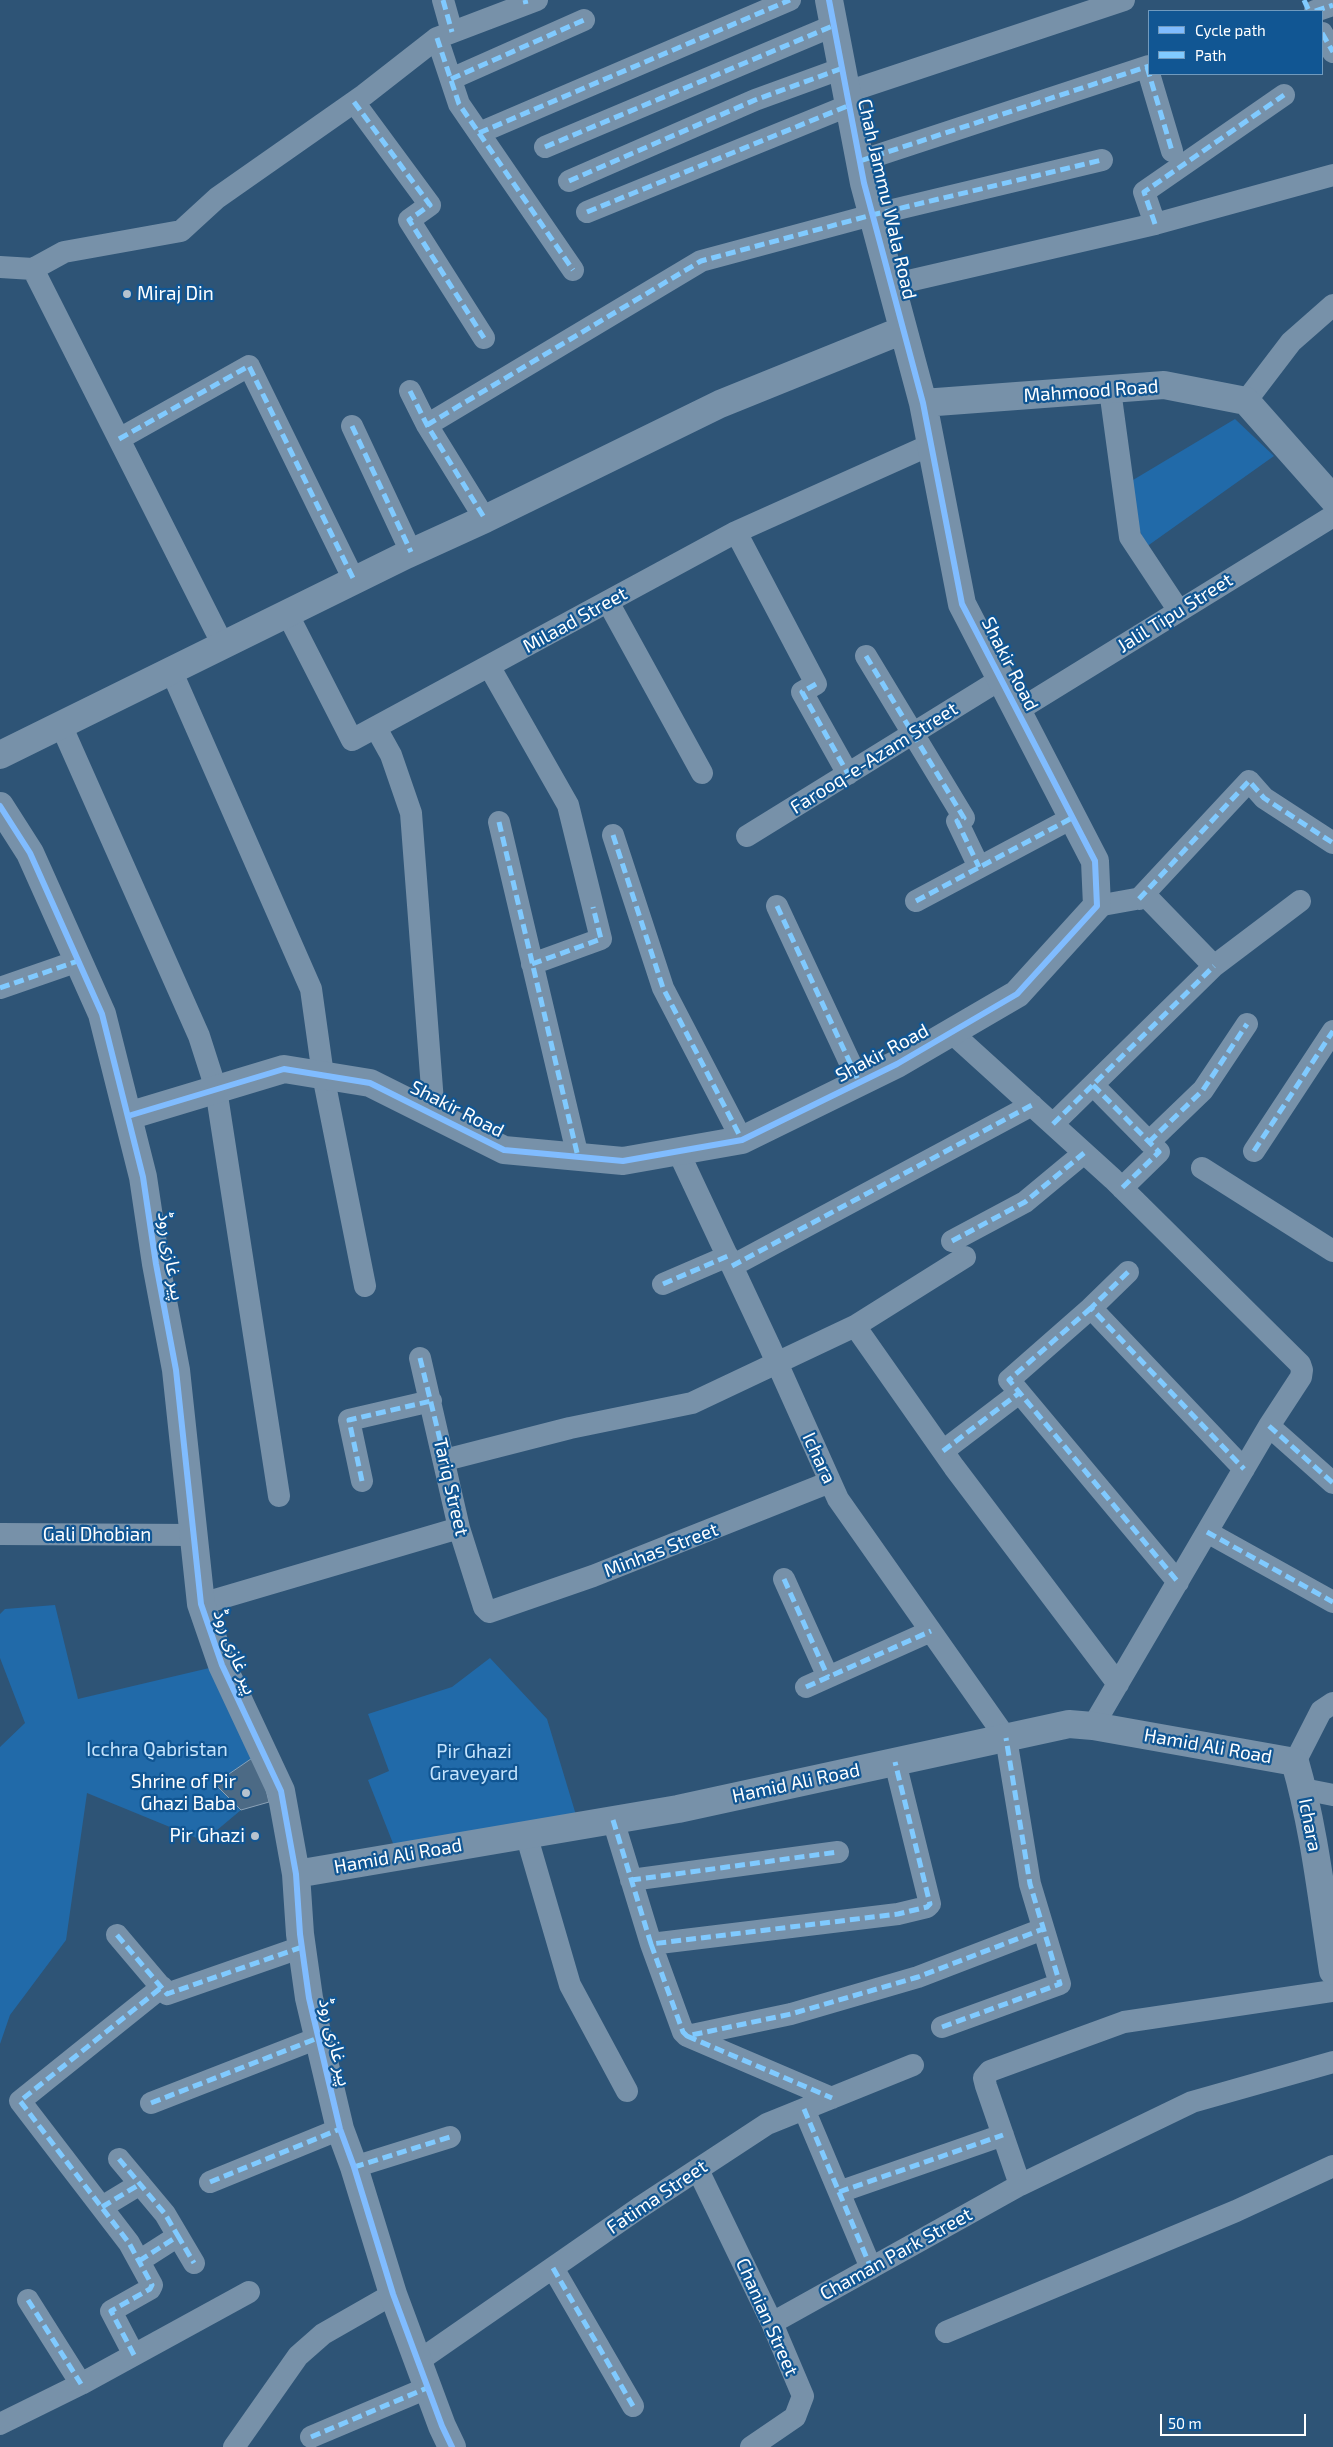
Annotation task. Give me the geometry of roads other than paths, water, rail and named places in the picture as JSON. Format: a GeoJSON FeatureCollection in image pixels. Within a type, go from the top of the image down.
{"type":"FeatureCollection","features":[{"type":"Feature","properties":{"kind":"street"},"geometry":{"type":"LineString","coordinates":[[442,0],[444,35],[451,79],[460,104],[573,270]]}},
{"type":"Feature","properties":{"kind":"street"},"geometry":{"type":"LineString","coordinates":[[479,133],[790,0]]}},
{"type":"Feature","properties":{"kind":"street"},"geometry":{"type":"LineString","coordinates":[[587,212],[847,88],[1124,0]]}},
{"type":"Feature","properties":{"kind":"street"},"geometry":{"type":"LineString","coordinates":[[0,268],[33,269],[64,252],[180,231],[217,198],[354,102],[444,35],[529,1]]}},
{"type":"Feature","properties":{"kind":"street"},"geometry":{"type":"LineString","coordinates":[[1319,10],[1333,6]]}},
{"type":"Feature","properties":{"kind":"street"},"geometry":{"type":"LineString","coordinates":[[545,147],[832,13]]}},
{"type":"Feature","properties":{"kind":"street","name":"Chah Jammu Wala Road"},"geometry":{"type":"LineString","coordinates":[[832,13],[872,215],[923,404]]}},
{"type":"Feature","properties":{"kind":"street"},"geometry":{"type":"LineString","coordinates":[[451,79],[584,20]]}},
{"type":"Feature","properties":{"kind":"street"},"geometry":{"type":"LineString","coordinates":[[1323,35],[1333,52]]}},
{"type":"Feature","properties":{"kind":"street"},"geometry":{"type":"LineString","coordinates":[[860,161],[1148,66]]}},
{"type":"Feature","properties":{"kind":"street"},"geometry":{"type":"LineString","coordinates":[[1151,75],[1172,151]]}},
{"type":"Feature","properties":{"kind":"street"},"geometry":{"type":"LineString","coordinates":[[569,181],[755,100],[847,88]]}},
{"type":"Feature","properties":{"kind":"street"},"geometry":{"type":"LineString","coordinates":[[1155,224],[1144,192],[1284,96]]}},
{"type":"Feature","properties":{"kind":"street"},"geometry":{"type":"LineString","coordinates":[[354,102],[430,205],[409,220],[484,338]]}},
{"type":"Feature","properties":{"kind":"street"},"geometry":{"type":"LineString","coordinates":[[427,425],[701,261],[872,215],[1102,160]]}},
{"type":"Feature","properties":{"kind":"street"},"geometry":{"type":"LineString","coordinates":[[891,285],[1155,224],[1333,175]]}},
{"type":"Feature","properties":{"kind":"street"},"geometry":{"type":"LineString","coordinates":[[33,269],[223,645]]}},
{"type":"Feature","properties":{"kind":"street"},"geometry":{"type":"LineString","coordinates":[[1333,305],[1290,342],[1246,402],[1333,499]]}},
{"type":"Feature","properties":{"kind":"street"},"geometry":{"type":"LineString","coordinates":[[0,755],[411,552],[485,519],[720,404],[903,330]]}},
{"type":"Feature","properties":{"kind":"street"},"geometry":{"type":"LineString","coordinates":[[119,439],[249,366],[354,580]]}},
{"type":"Feature","properties":{"kind":"street","name":"Mahmood Road"},"geometry":{"type":"LineString","coordinates":[[923,404],[1164,385],[1246,402]]}},
{"type":"Feature","properties":{"kind":"street"},"geometry":{"type":"LineString","coordinates":[[1110,390],[1130,537],[1179,611]]}},
{"type":"Feature","properties":{"kind":"street"},"geometry":{"type":"LineString","coordinates":[[410,391],[427,425],[485,519]]}},
{"type":"Feature","properties":{"kind":"street","name":"Shakir Road"},"geometry":{"type":"LineString","coordinates":[[128,1116],[284,1068],[370,1083],[504,1150],[623,1161],[742,1140],[897,1064],[1017,994],[1097,906],[1095,860],[962,604],[923,404]]}},
{"type":"Feature","properties":{"kind":"street"},"geometry":{"type":"LineString","coordinates":[[352,426],[411,552]]}},
{"type":"Feature","properties":{"kind":"street","name":"Milaad Street"},"geometry":{"type":"LineString","coordinates":[[288,613],[352,740],[736,532],[930,445]]}},
{"type":"Feature","properties":{"kind":"street","name":"Jalil Tipu Street"},"geometry":{"type":"LineString","coordinates":[[1017,711],[1333,516]]}},
{"type":"Feature","properties":{"kind":"street"},"geometry":{"type":"LineString","coordinates":[[736,532],[816,684],[802,692],[848,774]]}},
{"type":"Feature","properties":{"kind":"street"},"geometry":{"type":"LineString","coordinates":[[608,602],[702,773]]}},
{"type":"Feature","properties":{"kind":"street"},"geometry":{"type":"LineString","coordinates":[[866,656],[964,818],[957,821],[979,868]]}},
{"type":"Feature","properties":{"kind":"street"},"geometry":{"type":"LineString","coordinates":[[489,666],[568,805],[601,939],[532,964]]}},
{"type":"Feature","properties":{"kind":"street"},"geometry":{"type":"LineString","coordinates":[[171,670],[311,989],[323,1075],[364,1286]]}},
{"type":"Feature","properties":{"kind":"street","name":"Farooq-e-Azam Street"},"geometry":{"type":"LineString","coordinates":[[747,836],[1001,679]]}},
{"type":"Feature","properties":{"kind":"street"},"geometry":{"type":"LineString","coordinates":[[61,725],[200,1036],[216,1089],[279,1496]]}},
{"type":"Feature","properties":{"kind":"street"},"geometry":{"type":"LineString","coordinates":[[376,728],[391,756],[411,814],[434,1115]]}},
{"type":"Feature","properties":{"kind":"street"},"geometry":{"type":"LineString","coordinates":[[1139,899],[1249,781],[1264,798],[1333,843]]}},
{"type":"Feature","properties":{"kind":"street","name":"پیر غازی روڈ"},"geometry":{"type":"LineString","coordinates":[[0,806],[30,853],[102,1014],[143,1177],[156,1264],[176,1370],[201,1604],[222,1665],[281,1791],[296,1874],[302,1946],[309,1998],[340,2129],[354,2167],[393,2294],[427,2388],[452,2447]]}},
{"type":"Feature","properties":{"kind":"street"},"geometry":{"type":"LineString","coordinates":[[916,901],[1072,818]]}},
{"type":"Feature","properties":{"kind":"street"},"geometry":{"type":"LineString","coordinates":[[499,822],[578,1157]]}},
{"type":"Feature","properties":{"kind":"street"},"geometry":{"type":"LineString","coordinates":[[613,835],[663,988],[742,1140]]}},
{"type":"Feature","properties":{"kind":"street"},"geometry":{"type":"LineString","coordinates":[[1097,906],[1147,897],[1214,966]]}},
{"type":"Feature","properties":{"kind":"street"},"geometry":{"type":"LineString","coordinates":[[1052,1124],[1214,966],[1300,901]]}},
{"type":"Feature","properties":{"kind":"street"},"geometry":{"type":"LineString","coordinates":[[777,906],[859,1082]]}},
{"type":"Feature","properties":{"kind":"street"},"geometry":{"type":"LineString","coordinates":[[0,988],[78,961]]}},
{"type":"Feature","properties":{"kind":"street"},"geometry":{"type":"LineString","coordinates":[[1149,1142],[1203,1090],[1247,1024]]}},
{"type":"Feature","properties":{"kind":"street"},"geometry":{"type":"LineString","coordinates":[[951,1032],[1122,1188],[1300,1364],[1302,1370],[1301,1377],[1244,1469],[1093,1726]]}},
{"type":"Feature","properties":{"kind":"street"},"geometry":{"type":"LineString","coordinates":[[1254,1151],[1331,1037]]}},
{"type":"Feature","properties":{"kind":"street"},"geometry":{"type":"LineString","coordinates":[[1093,1085],[1159,1152],[1122,1188]]}},
{"type":"Feature","properties":{"kind":"street"},"geometry":{"type":"LineString","coordinates":[[663,1284],[730,1261],[1032,1105]]}},
{"type":"Feature","properties":{"kind":"street","name":"Ichara"},"geometry":{"type":"LineString","coordinates":[[678,1151],[838,1499],[1006,1738]]}},
{"type":"Feature","properties":{"kind":"street"},"geometry":{"type":"LineString","coordinates":[[445,1460],[570,1428],[692,1403],[777,1364],[855,1326],[1024,1202],[1084,1153]]}},
{"type":"Feature","properties":{"kind":"street"},"geometry":{"type":"LineString","coordinates":[[1202,1168],[1333,1251]]}},
{"type":"Feature","properties":{"kind":"street"},"geometry":{"type":"LineString","coordinates":[[1128,1272],[1091,1308],[1008,1380],[1178,1582]]}},
{"type":"Feature","properties":{"kind":"street"},"geometry":{"type":"LineString","coordinates":[[1091,1308],[1244,1469]]}},
{"type":"Feature","properties":{"kind":"street"},"geometry":{"type":"LineString","coordinates":[[855,1326],[943,1451],[1118,1684]]}},
{"type":"Feature","properties":{"kind":"street","name":"Tariq Street"},"geometry":{"type":"LineString","coordinates":[[420,1358],[445,1460],[459,1528],[484,1607],[490,1612]]}},
{"type":"Feature","properties":{"kind":"street"},"geometry":{"type":"LineString","coordinates":[[943,1451],[1019,1393]]}},
{"type":"Feature","properties":{"kind":"street"},"geometry":{"type":"LineString","coordinates":[[362,1481],[348,1420],[431,1401]]}},
{"type":"Feature","properties":{"kind":"street"},"geometry":{"type":"LineString","coordinates":[[1270,1426],[1333,1483]]}},
{"type":"Feature","properties":{"kind":"street","name":"Minhas Street"},"geometry":{"type":"LineString","coordinates":[[490,1612],[620,1566],[830,1482]]}},
{"type":"Feature","properties":{"kind":"street"},"geometry":{"type":"LineString","coordinates":[[201,1604],[459,1528]]}},
{"type":"Feature","properties":{"kind":"street"},"geometry":{"type":"LineString","coordinates":[[1207,1532],[1333,1602]]}},
{"type":"Feature","properties":{"kind":"street","name":"Gali Dhobian"},"geometry":{"type":"LineString","coordinates":[[0,1534],[195,1535]]}},
{"type":"Feature","properties":{"kind":"street"},"geometry":{"type":"LineString","coordinates":[[784,1579],[828,1677]]}},
{"type":"Feature","properties":{"kind":"street"},"geometry":{"type":"LineString","coordinates":[[806,1687],[931,1631]]}},
{"type":"Feature","properties":{"kind":"street"},"geometry":{"type":"LineString","coordinates":[[1295,1762],[1321,1711],[1333,1702]]}},
{"type":"Feature","properties":{"kind":"street","name":"Hamid Ali Road"},"geometry":{"type":"LineString","coordinates":[[296,1874],[678,1809],[1069,1724],[1093,1726],[1295,1762]]}},
{"type":"Feature","properties":{"kind":"street"},"geometry":{"type":"LineString","coordinates":[[942,2027],[1060,1984],[1030,1884],[1006,1738]]}},
{"type":"Feature","properties":{"kind":"street"},"geometry":{"type":"LineString","coordinates":[[650,1944],[898,1914],[929,1906],[896,1762]]}},
{"type":"Feature","properties":{"kind":"street","name":"Ichara"},"geometry":{"type":"LineString","coordinates":[[1295,1762],[1327,1890],[1333,1972]]}},
{"type":"Feature","properties":{"kind":"street"},"geometry":{"type":"LineString","coordinates":[[1303,1789],[1333,1795]]}},
{"type":"Feature","properties":{"kind":"street"},"geometry":{"type":"LineString","coordinates":[[613,1820],[650,1944],[683,2032],[687,2036],[832,2098]]}},
{"type":"Feature","properties":{"kind":"street"},"geometry":{"type":"LineString","coordinates":[[526,1834],[570,1986],[628,2092]]}},
{"type":"Feature","properties":{"kind":"street"},"geometry":{"type":"LineString","coordinates":[[631,1880],[838,1852]]}},
{"type":"Feature","properties":{"kind":"street"},"geometry":{"type":"LineString","coordinates":[[687,2036],[791,2014],[918,1977],[1043,1929]]}},
{"type":"Feature","properties":{"kind":"street"},"geometry":{"type":"LineString","coordinates":[[117,1935],[167,1994],[302,1946]]}},
{"type":"Feature","properties":{"kind":"street"},"geometry":{"type":"LineString","coordinates":[[134,2355],[110,2313],[152,2287],[128,2242],[20,2101],[162,1987]]}},
{"type":"Feature","properties":{"kind":"street"},"geometry":{"type":"LineString","coordinates":[[1020,2185],[986,2086],[984,2078],[990,2071],[1124,2022],[1333,1991]]}},
{"type":"Feature","properties":{"kind":"street"},"geometry":{"type":"LineString","coordinates":[[151,2103],[318,2038]]}},
{"type":"Feature","properties":{"kind":"street","name":"Chaman Park Street"},"geometry":{"type":"LineString","coordinates":[[772,2323],[1020,2185],[1192,2102],[1333,2062]]}},
{"type":"Feature","properties":{"kind":"street","name":"Fatima Street"},"geometry":{"type":"LineString","coordinates":[[417,2362],[767,2124],[913,2065]]}},
{"type":"Feature","properties":{"kind":"street"},"geometry":{"type":"LineString","coordinates":[[804,2109],[871,2268]]}},
{"type":"Feature","properties":{"kind":"street"},"geometry":{"type":"LineString","coordinates":[[210,2182],[340,2129]]}},
{"type":"Feature","properties":{"kind":"street"},"geometry":{"type":"LineString","coordinates":[[839,2192],[1004,2135]]}},
{"type":"Feature","properties":{"kind":"street"},"geometry":{"type":"LineString","coordinates":[[354,2167],[450,2136]]}},
{"type":"Feature","properties":{"kind":"street"},"geometry":{"type":"LineString","coordinates":[[119,2159],[165,2214],[194,2263]]}},
{"type":"Feature","properties":{"kind":"street"},"geometry":{"type":"LineString","coordinates":[[946,2332],[1236,2211],[1333,2166]]}},
{"type":"Feature","properties":{"kind":"street","name":"Chanian Street"},"geometry":{"type":"LineString","coordinates":[[698,2170],[772,2323],[803,2396],[795,2417],[751,2447]]}},
{"type":"Feature","properties":{"kind":"street"},"geometry":{"type":"LineString","coordinates":[[102,2207],[140,2184]]}},
{"type":"Feature","properties":{"kind":"street"},"geometry":{"type":"LineString","coordinates":[[139,2261],[178,2236]]}},
{"type":"Feature","properties":{"kind":"street"},"geometry":{"type":"LineString","coordinates":[[553,2268],[633,2406]]}},
{"type":"Feature","properties":{"kind":"street"},"geometry":{"type":"LineString","coordinates":[[0,2424],[81,2384],[249,2292]]}},
{"type":"Feature","properties":{"kind":"street"},"geometry":{"type":"LineString","coordinates":[[234,2447],[298,2356],[323,2334],[393,2294]]}},
{"type":"Feature","properties":{"kind":"street"},"geometry":{"type":"LineString","coordinates":[[28,2300],[81,2384]]}},
{"type":"Feature","properties":{"kind":"street"},"geometry":{"type":"LineString","coordinates":[[311,2437],[427,2388]]}},
{"type":"Feature","properties":{"kind":"place","name":"Miraj Din"},"geometry":{"type":"Point","coordinates":[127,294]}},
{"type":"Feature","properties":{"kind":"place","name":"Shrine of Pir Ghazi Baba"},"geometry":{"type":"Point","coordinates":[246,1793]}},
{"type":"Feature","properties":{"kind":"place","name":"Pir Ghazi"},"geometry":{"type":"Point","coordinates":[255,1836]}},
{"type":"Feature","properties":{"kind":"park label","name":"Icchra Qabristan"},"geometry":{"type":"Point","coordinates":[157,1750]}},
{"type":"Feature","properties":{"kind":"park label","name":"Pir Ghazi Graveyard"},"geometry":{"type":"Point","coordinates":[474,1763]}}]}
